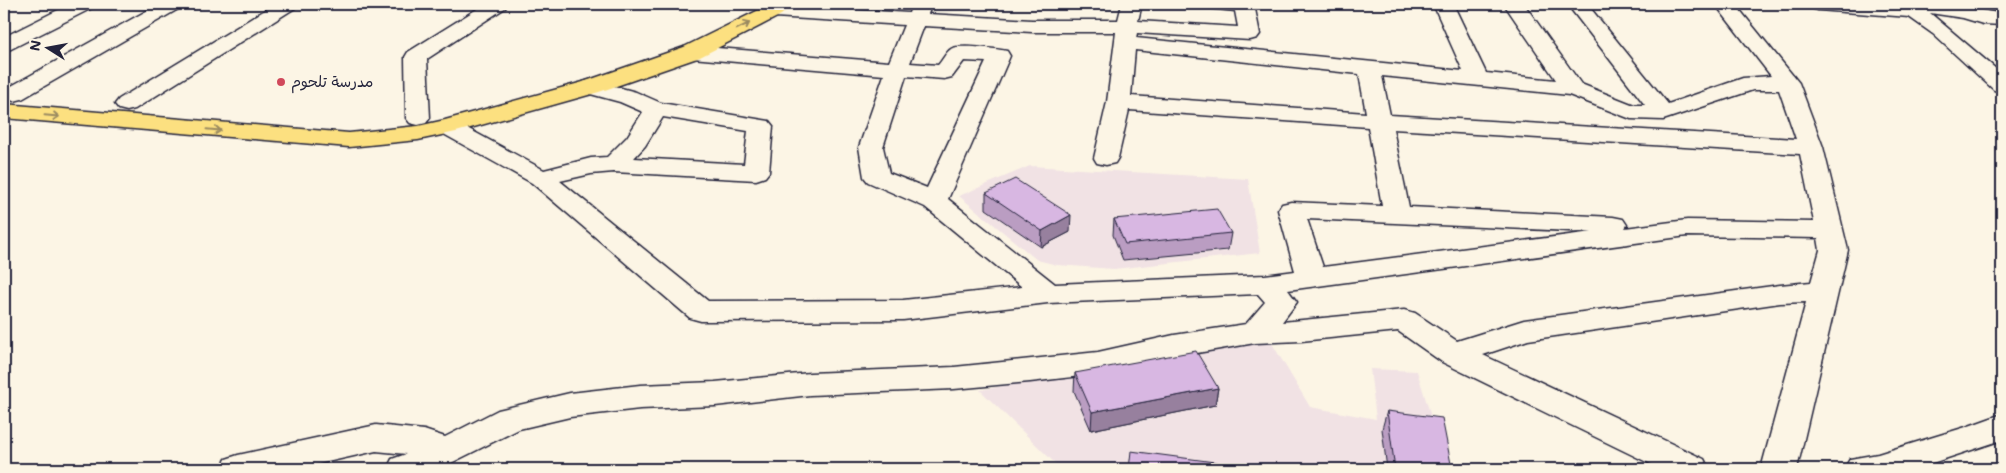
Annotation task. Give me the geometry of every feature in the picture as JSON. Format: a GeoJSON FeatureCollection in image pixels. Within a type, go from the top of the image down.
{"type":"FeatureCollection","features":[{"type":"Feature","properties":{"kind":"main road"},"geometry":{"type":"LineString","coordinates":[[7,99],[127,104],[294,122],[360,125],[418,118],[542,87],[638,56],[713,25],[750,4]]}},
{"type":"Feature","properties":{"kind":"main road"},"geometry":{"type":"LineString","coordinates":[[7,99],[349,140],[418,133],[448,127],[591,87],[692,52],[779,8]]}},
{"type":"Feature","properties":{"kind":"street"},"geometry":{"type":"LineString","coordinates":[[4,45],[85,4]]}},
{"type":"Feature","properties":{"kind":"street"},"geometry":{"type":"LineString","coordinates":[[7,99],[173,4]]}},
{"type":"Feature","properties":{"kind":"street"},"geometry":{"type":"LineString","coordinates":[[127,104],[288,4]]}},
{"type":"Feature","properties":{"kind":"street"},"geometry":{"type":"LineString","coordinates":[[418,118],[416,57],[498,4]]}},
{"type":"Feature","properties":{"kind":"street"},"geometry":{"type":"LineString","coordinates":[[1032,26],[1038,4]]}},
{"type":"Feature","properties":{"kind":"street"},"geometry":{"type":"LineString","coordinates":[[1106,158],[1119,102],[1126,35],[1132,4]]}},
{"type":"Feature","properties":{"kind":"street"},"geometry":{"type":"LineString","coordinates":[[1126,35],[1250,34],[1244,5],[1214,4]]}},
{"type":"Feature","properties":{"kind":"street"},"geometry":{"type":"LineString","coordinates":[[1443,4],[1478,80]]}},
{"type":"Feature","properties":{"kind":"street"},"geometry":{"type":"LineString","coordinates":[[1514,4],[1573,90]]}},
{"type":"Feature","properties":{"kind":"street"},"geometry":{"type":"LineString","coordinates":[[1577,4],[1663,113]]}},
{"type":"Feature","properties":{"kind":"street"},"geometry":{"type":"LineString","coordinates":[[1725,4],[1788,83],[1811,147],[1834,250],[1779,469]]}},
{"type":"Feature","properties":{"kind":"street"},"geometry":{"type":"LineString","coordinates":[[1818,4],[1908,6],[1967,12],[1983,18],[2002,19]]}},
{"type":"Feature","properties":{"kind":"street"},"geometry":{"type":"LineString","coordinates":[[1908,6],[1940,30],[2002,85]]}},
{"type":"Feature","properties":{"kind":"street"},"geometry":{"type":"LineString","coordinates":[[779,8],[919,11],[1032,26],[1126,35],[1369,67],[1573,90],[1631,112],[1663,113],[1751,83],[1788,83]]}},
{"type":"Feature","properties":{"kind":"street"},"geometry":{"type":"LineString","coordinates":[[919,11],[872,147],[877,177],[934,202],[1048,294]]}},
{"type":"Feature","properties":{"kind":"street"},"geometry":{"type":"LineString","coordinates":[[692,52],[944,72],[958,54],[999,56],[934,202]]}},
{"type":"Feature","properties":{"kind":"street"},"geometry":{"type":"LineString","coordinates":[[1369,67],[1397,216]]}},
{"type":"Feature","properties":{"kind":"street"},"geometry":{"type":"LineString","coordinates":[[541,178],[591,166],[614,164],[756,172],[761,126],[656,109],[628,97],[591,87]]}},
{"type":"Feature","properties":{"kind":"street"},"geometry":{"type":"LineString","coordinates":[[1119,102],[1378,121],[1811,147]]}},
{"type":"Feature","properties":{"kind":"street"},"geometry":{"type":"LineString","coordinates":[[614,164],[636,141],[656,109]]}},
{"type":"Feature","properties":{"kind":"street"},"geometry":{"type":"LineString","coordinates":[[448,127],[541,178],[702,311],[903,310],[1048,294],[1265,284],[1687,228]]}},
{"type":"Feature","properties":{"kind":"street"},"geometry":{"type":"LineString","coordinates":[[1312,278],[1291,210],[1687,228],[1829,230]]}},
{"type":"Feature","properties":{"kind":"street"},"geometry":{"type":"LineString","coordinates":[[1255,333],[1282,302],[1265,284]]}},
{"type":"Feature","properties":{"kind":"street"},"geometry":{"type":"LineString","coordinates":[[1453,354],[1524,330],[1780,294],[1823,291]]}},
{"type":"Feature","properties":{"kind":"street"},"geometry":{"type":"LineString","coordinates":[[404,469],[446,452],[510,419],[570,405],[640,397],[715,394],[810,384],[954,378],[1030,371],[1098,362],[1174,346],[1255,333],[1301,331],[1404,320],[1453,354],[1692,469]]}},
{"type":"Feature","properties":{"kind":"street"},"geometry":{"type":"LineString","coordinates":[[1862,469],[1977,437],[2002,426]]}},
{"type":"Feature","properties":{"kind":"street"},"geometry":{"type":"LineString","coordinates":[[238,469],[376,438],[424,443],[446,452]]}},
{"type":"Feature","properties":{"kind":"shaded area"},"geometry":{"type":"Polygon","coordinates":[[[1030,166],[1248,179],[1260,253],[1114,269],[1057,265],[1037,260],[959,196],[1030,166]]]}},
{"type":"Feature","properties":{"kind":"shaded area"},"geometry":{"type":"Polygon","coordinates":[[[1270,340],[1310,407],[1376,419],[1370,369],[1417,371],[1447,469],[1061,469],[980,390],[1270,340]]]}},
{"type":"Feature","properties":{"kind":"building"},"geometry":{"type":"Polygon","coordinates":[[[1015,179],[1071,215],[1042,231],[986,193],[1015,179]]]}},
{"type":"Feature","properties":{"kind":"building"},"geometry":{"type":"Polygon","coordinates":[[[1217,209],[1231,233],[1125,244],[1114,219],[1217,209]]]}},
{"type":"Feature","properties":{"kind":"building"},"geometry":{"type":"Polygon","coordinates":[[[1196,351],[1218,388],[1092,412],[1075,373],[1196,351]]]}},
{"type":"Feature","properties":{"kind":"building"},"geometry":{"type":"Polygon","coordinates":[[[1387,411],[1442,418],[1452,469],[1395,469],[1387,411]]]}},
{"type":"Feature","properties":{"kind":"building"},"geometry":{"type":"Polygon","coordinates":[[[1131,451],[1268,469],[1129,469],[1131,451]]]}},
{"type":"Feature","properties":{"kind":"place","name":"مدرسة تلحوم"},"geometry":{"type":"Point","coordinates":[281,82]}}]}
